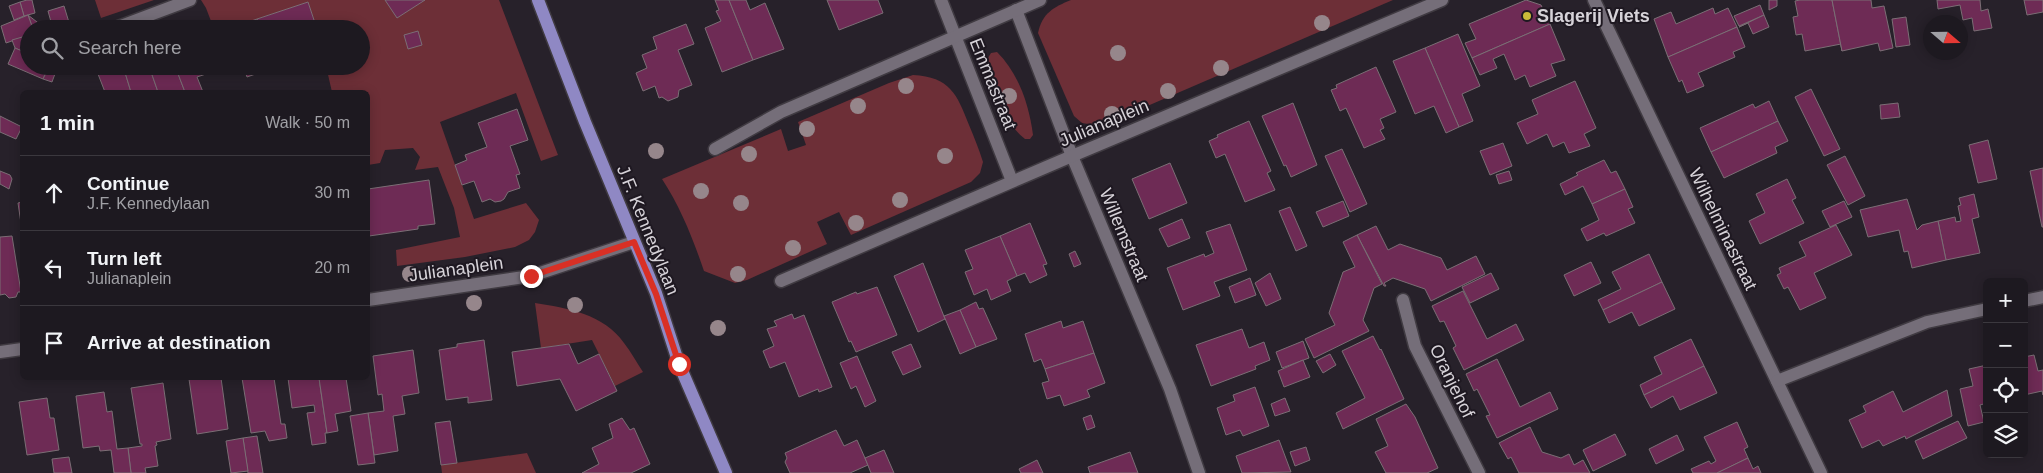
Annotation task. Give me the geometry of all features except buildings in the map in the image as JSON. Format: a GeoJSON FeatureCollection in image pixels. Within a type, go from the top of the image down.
{"type":"FeatureCollection","features":[{"type":"Feature","properties":{"kind":"main road","name":"J.F. Kennedylaan"},"geometry":{"type":"LineString","coordinates":[[538,0],[656,294],[679,364],[726,473]]}},
{"type":"Feature","properties":{"kind":"street"},"geometry":{"type":"LineString","coordinates":[[137,20],[190,0]]}},
{"type":"Feature","properties":{"kind":"street","name":"Emmastraat"},"geometry":{"type":"LineString","coordinates":[[941,0],[1012,181]]}},
{"type":"Feature","properties":{"kind":"street"},"geometry":{"type":"LineString","coordinates":[[715,149],[781,112],[1040,0]]}},
{"type":"Feature","properties":{"kind":"street","name":"Julianaplein"},"geometry":{"type":"LineString","coordinates":[[781,281],[1012,181],[1442,0]]}},
{"type":"Feature","properties":{"kind":"street","name":"Wilhelminastraat"},"geometry":{"type":"LineString","coordinates":[[1594,0],[1821,473]]}},
{"type":"Feature","properties":{"kind":"street","name":"Willemstraat"},"geometry":{"type":"LineString","coordinates":[[1016,10],[1072,156],[1170,389],[1199,473]]}},
{"type":"Feature","properties":{"kind":"street","name":"Julianaplein"},"geometry":{"type":"LineString","coordinates":[[370,300],[531,276],[634,242]]}},
{"type":"Feature","properties":{"kind":"street"},"geometry":{"type":"LineString","coordinates":[[2028,300],[2043,297]]}},
{"type":"Feature","properties":{"kind":"street","name":"Oranjehof"},"geometry":{"type":"LineString","coordinates":[[1404,300],[1415,346],[1479,473]]}},
{"type":"Feature","properties":{"kind":"street"},"geometry":{"type":"LineString","coordinates":[[1777,381],[1927,322],[1983,310]]}},
{"type":"Feature","properties":{"kind":"street"},"geometry":{"type":"LineString","coordinates":[[0,352],[20,349]]}},
{"type":"Feature","properties":{"kind":"shaded area"},"geometry":{"type":"Polygon","coordinates":[[[95,0],[154,0],[101,18],[95,0]]]}},
{"type":"Feature","properties":{"kind":"shaded area"},"geometry":{"type":"Polygon","coordinates":[[[201,0],[499,0],[558,155],[541,161],[516,93],[440,122],[474,219],[526,203],[539,220],[535,232],[529,240],[515,247],[465,257],[397,266],[396,250],[460,237],[454,208],[438,167],[415,170],[420,157],[413,148],[385,150],[380,163],[370,165],[370,90],[332,90],[328,75],[370,75],[370,20],[211,20],[201,0]]]}},
{"type":"Feature","properties":{"kind":"shaded area"},"geometry":{"type":"Polygon","coordinates":[[[1071,0],[1393,0],[1101,126],[1082,123],[1074,116],[1038,33],[1042,20],[1050,12],[1059,5],[1071,0]]]}},
{"type":"Feature","properties":{"kind":"shaded area"},"geometry":{"type":"Polygon","coordinates":[[[997,52],[1011,70],[1022,90],[1033,135],[1030,139],[1025,139],[1017,132],[999,102],[988,58],[991,53],[997,52]]]}},
{"type":"Feature","properties":{"kind":"shaded area"},"geometry":{"type":"Polygon","coordinates":[[[913,75],[936,79],[956,96],[983,162],[980,173],[971,182],[851,235],[839,212],[817,222],[827,244],[747,280],[735,283],[704,271],[686,224],[662,179],[781,129],[788,151],[806,145],[798,122],[889,83],[913,75]]]}},
{"type":"Feature","properties":{"kind":"shaded area"},"geometry":{"type":"Polygon","coordinates":[[[535,303],[572,310],[606,325],[624,343],[643,372],[615,386],[592,340],[541,348],[535,303]]]}},
{"type":"Feature","properties":{"kind":"shaded area"},"geometry":{"type":"Polygon","coordinates":[[[527,453],[536,473],[442,473],[441,465],[527,453]]]}},
{"type":"Feature","properties":{"kind":"place","name":"Slagerij Viets"},"geometry":{"type":"Point","coordinates":[1527,16]}},
{"type":"Feature","properties":{"kind":"route"},"geometry":{"type":"LineString","coordinates":[[531,276],[634,242],[656,294],[679,364]]}}]}
